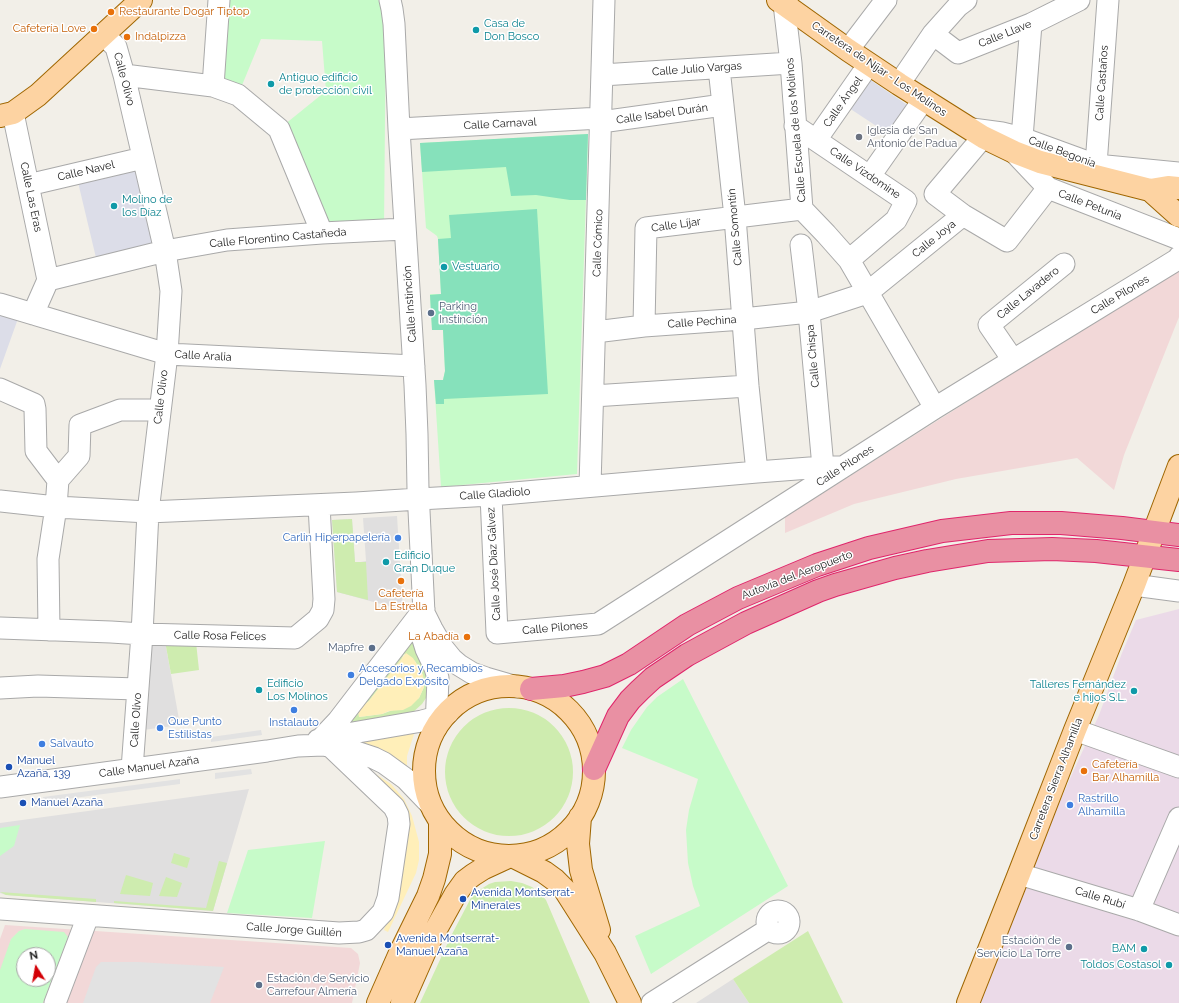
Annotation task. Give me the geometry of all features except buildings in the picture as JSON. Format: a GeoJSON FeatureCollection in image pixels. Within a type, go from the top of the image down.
{"type":"FeatureCollection","features":[{"type":"Feature","properties":{"kind":"highway","name":"Autovía del Aeropuerto"},"geometry":{"type":"LineString","coordinates":[[524,688],[564,686],[606,676],[630,664],[687,625],[738,598],[817,565],[869,548],[942,531],[1011,523],[1061,523],[1179,535]]}},
{"type":"Feature","properties":{"kind":"highway","name":"Autovía del Aeropuerto"},"geometry":{"type":"LineString","coordinates":[[594,769],[618,716],[630,700],[653,678],[687,655],[739,626],[818,591],[895,568],[988,551],[1052,549],[1096,551],[1179,560]]}},
{"type":"Feature","properties":{"kind":"main road"},"geometry":{"type":"LineString","coordinates":[[7,115],[38,95],[141,0]]}},
{"type":"Feature","properties":{"kind":"main road","name":"Carretera de Níjar - Los Molinos"},"geometry":{"type":"LineString","coordinates":[[783,1],[848,50],[976,132],[1018,145],[1040,162],[1095,170],[1150,190]]}},
{"type":"Feature","properties":{"kind":"main road"},"geometry":{"type":"LineString","coordinates":[[1150,190],[1168,187],[1179,188]]}},
{"type":"Feature","properties":{"kind":"main road"},"geometry":{"type":"LineString","coordinates":[[1150,190],[1179,216]]}},
{"type":"Feature","properties":{"kind":"main road","name":"Carretera Sierra Alhamilla"},"geometry":{"type":"LineString","coordinates":[[968,1003],[1020,874],[1075,730],[1134,585],[1179,466]]}},
{"type":"Feature","properties":{"kind":"main road"},"geometry":{"type":"LineString","coordinates":[[378,1003],[400,952],[428,896],[440,854],[435,812],[425,786],[424,768],[428,744],[440,719],[461,702],[482,691],[499,687],[524,688],[546,695],[559,703],[576,719],[584,732],[590,746],[594,769],[592,790],[580,817],[562,838],[551,845],[530,854],[511,856],[494,855],[471,847],[450,833],[435,812]]}},
{"type":"Feature","properties":{"kind":"main road"},"geometry":{"type":"LineString","coordinates":[[580,817],[578,844],[581,870],[597,920],[605,953]]}},
{"type":"Feature","properties":{"kind":"main road"},"geometry":{"type":"LineString","coordinates":[[402,1003],[436,928],[460,887],[465,881],[484,868],[511,856],[544,872],[561,885],[605,953],[630,1003]]}},
{"type":"Feature","properties":{"kind":"street"},"geometry":{"type":"LineString","coordinates":[[212,86],[219,0]]}},
{"type":"Feature","properties":{"kind":"street","name":"Calle Instinción"},"geometry":{"type":"LineString","coordinates":[[390,0],[394,20],[399,129],[414,366],[424,611],[422,636],[426,650],[438,678],[440,719]]}},
{"type":"Feature","properties":{"kind":"street","name":"Calle Cómico"},"geometry":{"type":"LineString","coordinates":[[590,486],[604,0]]}},
{"type":"Feature","properties":{"kind":"street"},"geometry":{"type":"LineString","coordinates":[[848,50],[886,0]]}},
{"type":"Feature","properties":{"kind":"street"},"geometry":{"type":"LineString","coordinates":[[899,84],[933,34],[958,6],[966,0]]}},
{"type":"Feature","properties":{"kind":"street","name":"Calle Llave"},"geometry":{"type":"LineString","coordinates":[[933,34],[958,52],[1031,24],[1079,0]]}},
{"type":"Feature","properties":{"kind":"street","name":"Calle Castaños"},"geometry":{"type":"LineString","coordinates":[[1095,170],[1108,0]]}},
{"type":"Feature","properties":{"kind":"street","name":"Calle Escuela de los Molinos"},"geometry":{"type":"LineString","coordinates":[[783,1],[791,63],[802,209],[849,260],[935,408]]}},
{"type":"Feature","properties":{"kind":"street"},"geometry":{"type":"LineString","coordinates":[[1018,145],[1031,24]]}},
{"type":"Feature","properties":{"kind":"street","name":"Calle Olivo"},"geometry":{"type":"LineString","coordinates":[[104,35],[116,47],[124,75],[165,251],[171,291],[166,354],[148,512],[142,634],[132,769]]}},
{"type":"Feature","properties":{"kind":"street","name":"Calle Julio Vargas"},"geometry":{"type":"LineString","coordinates":[[602,75],[791,63]]}},
{"type":"Feature","properties":{"kind":"street","name":"Calle Ángel"},"geometry":{"type":"LineString","coordinates":[[816,140],[869,64]]}},
{"type":"Feature","properties":{"kind":"street","name":"Calle Somontín"},"geometry":{"type":"LineString","coordinates":[[719,68],[735,217],[748,386],[757,472]]}},
{"type":"Feature","properties":{"kind":"street"},"geometry":{"type":"LineString","coordinates":[[124,75],[212,86],[238,95],[279,129],[322,233]]}},
{"type":"Feature","properties":{"kind":"street"},"geometry":{"type":"LineString","coordinates":[[870,176],[924,99]]}},
{"type":"Feature","properties":{"kind":"street","name":"Calle Isabel Durán"},"geometry":{"type":"LineString","coordinates":[[601,120],[723,105]]}},
{"type":"Feature","properties":{"kind":"street","name":"Calle Las Eras"},"geometry":{"type":"LineString","coordinates":[[7,115],[28,185],[48,280]]}},
{"type":"Feature","properties":{"kind":"street","name":"Calle Carnaval"},"geometry":{"type":"LineString","coordinates":[[399,129],[601,120]]}},
{"type":"Feature","properties":{"kind":"street","name":"Calle Vizdomine"},"geometry":{"type":"LineString","coordinates":[[795,126],[906,201],[896,220],[849,260]]}},
{"type":"Feature","properties":{"kind":"street","name":"Calle Joya"},"geometry":{"type":"LineString","coordinates":[[809,312],[867,293],[963,215],[935,194],[976,132]]}},
{"type":"Feature","properties":{"kind":"street","name":"Calle Petunia"},"geometry":{"type":"LineString","coordinates":[[1018,145],[1048,188],[1179,238]]}},
{"type":"Feature","properties":{"kind":"street","name":"Calle Navel"},"geometry":{"type":"LineString","coordinates":[[28,185],[143,158]]}},
{"type":"Feature","properties":{"kind":"street","name":"Calle Begonia"},"geometry":{"type":"LineString","coordinates":[[1095,170],[1179,173]]}},
{"type":"Feature","properties":{"kind":"street"},"geometry":{"type":"LineString","coordinates":[[963,215],[1007,241],[1048,188]]}},
{"type":"Feature","properties":{"kind":"street","name":"Calle Líjar"},"geometry":{"type":"LineString","coordinates":[[644,326],[646,228],[802,209]]}},
{"type":"Feature","properties":{"kind":"street","name":"Calle Florentino Castañeda"},"geometry":{"type":"LineString","coordinates":[[48,280],[165,251],[227,240],[405,229]]}},
{"type":"Feature","properties":{"kind":"street","name":"Calle Chispa"},"geometry":{"type":"LineString","coordinates":[[801,245],[809,312],[833,467]]}},
{"type":"Feature","properties":{"kind":"street","name":"Calle Pilones"},"geometry":{"type":"LineString","coordinates":[[497,633],[598,624],[833,467],[935,408],[1179,257]]}},
{"type":"Feature","properties":{"kind":"street","name":"Calle Lavadero"},"geometry":{"type":"LineString","coordinates":[[1012,360],[989,325],[1064,264]]}},
{"type":"Feature","properties":{"kind":"street"},"geometry":{"type":"LineString","coordinates":[[32,314],[48,280]]}},
{"type":"Feature","properties":{"kind":"street","name":"Calle Aralia"},"geometry":{"type":"LineString","coordinates":[[0,304],[166,354],[414,366]]}},
{"type":"Feature","properties":{"kind":"street","name":"Calle Pechina"},"geometry":{"type":"LineString","coordinates":[[595,332],[644,326],[743,319],[809,312]]}},
{"type":"Feature","properties":{"kind":"street"},"geometry":{"type":"LineString","coordinates":[[593,396],[748,386]]}},
{"type":"Feature","properties":{"kind":"street"},"geometry":{"type":"LineString","coordinates":[[0,389],[34,404],[36,451],[58,480]]}},
{"type":"Feature","properties":{"kind":"street"},"geometry":{"type":"LineString","coordinates":[[49,630],[48,559],[56,507],[58,480],[79,456],[80,425],[120,410],[160,410]]}},
{"type":"Feature","properties":{"kind":"street","name":"Calle Gladiolo"},"geometry":{"type":"LineString","coordinates":[[0,501],[56,507],[148,512],[319,505],[491,495],[757,472],[833,467]]}},
{"type":"Feature","properties":{"kind":"street","name":"Calle José Díaz Gálvez"},"geometry":{"type":"LineString","coordinates":[[491,495],[497,633]]}},
{"type":"Feature","properties":{"kind":"street","name":"Calle Rosa Felices"},"geometry":{"type":"LineString","coordinates":[[0,628],[295,638],[321,615],[323,610],[324,599],[319,505]]}},
{"type":"Feature","properties":{"kind":"street"},"geometry":{"type":"LineString","coordinates":[[1134,585],[1179,591]]}},
{"type":"Feature","properties":{"kind":"street"},"geometry":{"type":"LineString","coordinates":[[325,742],[338,721],[424,611]]}},
{"type":"Feature","properties":{"kind":"street","name":"Calle Instinción"},"geometry":{"type":"LineString","coordinates":[[424,611],[432,630],[443,648],[459,665],[472,673],[486,678],[524,688]]}},
{"type":"Feature","properties":{"kind":"street"},"geometry":{"type":"LineString","coordinates":[[0,688],[38,686],[138,689]]}},
{"type":"Feature","properties":{"kind":"street","name":"Calle Manuel Azaña"},"geometry":{"type":"LineString","coordinates":[[0,787],[313,744],[325,742],[335,736],[440,719]]}},
{"type":"Feature","properties":{"kind":"street"},"geometry":{"type":"LineString","coordinates":[[1075,730],[1179,767]]}},
{"type":"Feature","properties":{"kind":"street","name":"Calle Manuel Azaña"},"geometry":{"type":"LineString","coordinates":[[325,742],[384,763],[411,784],[435,812]]}},
{"type":"Feature","properties":{"kind":"street","name":"Calle Jorge Guillén"},"geometry":{"type":"LineString","coordinates":[[0,909],[339,933],[366,930],[383,912],[388,898],[399,824],[398,815],[394,807],[325,742]]}},
{"type":"Feature","properties":{"kind":"street"},"geometry":{"type":"LineString","coordinates":[[1139,910],[1179,818]]}},
{"type":"Feature","properties":{"kind":"street","name":"Calle Rubí"},"geometry":{"type":"LineString","coordinates":[[1020,874],[1139,910],[1179,925]]}},
{"type":"Feature","properties":{"kind":"street"},"geometry":{"type":"LineString","coordinates":[[55,1003],[88,916]]}},
{"type":"Feature","properties":{"kind":"street"},"geometry":{"type":"LineString","coordinates":[[652,1003],[769,929]]}},
{"type":"Feature","properties":{"kind":"shaded area"},"geometry":{"type":"Polygon","coordinates":[[[869,79],[913,109],[893,137],[849,108],[869,79]]]}},
{"type":"Feature","properties":{"kind":"shaded area"},"geometry":{"type":"Polygon","coordinates":[[[140,164],[160,248],[97,262],[77,178],[140,164]]]}},
{"type":"Feature","properties":{"kind":"shaded area"},"geometry":{"type":"Polygon","coordinates":[[[1179,268],[1179,317],[1124,455],[1114,490],[1077,458],[956,479],[854,504],[785,533],[785,517],[1179,268]]]}},
{"type":"Feature","properties":{"kind":"shaded area"},"geometry":{"type":"Polygon","coordinates":[[[0,305],[20,313],[0,369],[0,305]]]}},
{"type":"Feature","properties":{"kind":"shaded area"},"geometry":{"type":"Polygon","coordinates":[[[397,516],[403,610],[337,592],[332,520],[352,519],[355,563],[366,561],[363,518],[397,516]]]}},
{"type":"Feature","properties":{"kind":"shaded area"},"geometry":{"type":"Polygon","coordinates":[[[1179,609],[1179,1003],[968,1003],[1099,715],[1136,620],[1179,609]]]}},
{"type":"Feature","properties":{"kind":"shaded area"},"geometry":{"type":"Polygon","coordinates":[[[149,641],[165,641],[180,725],[143,730],[149,641]]]}},
{"type":"Feature","properties":{"kind":"shaded area"},"geometry":{"type":"Polygon","coordinates":[[[261,730],[262,735],[211,742],[211,737],[261,730]]]}},
{"type":"Feature","properties":{"kind":"shaded area"},"geometry":{"type":"Polygon","coordinates":[[[251,769],[252,774],[215,779],[215,773],[251,769]]]}},
{"type":"Feature","properties":{"kind":"shaded area"},"geometry":{"type":"Polygon","coordinates":[[[180,779],[180,784],[44,802],[43,797],[180,779]]]}},
{"type":"Feature","properties":{"kind":"shaded area"},"geometry":{"type":"Polygon","coordinates":[[[249,789],[213,911],[6,895],[0,893],[0,823],[249,789]]]}},
{"type":"Feature","properties":{"kind":"shaded area"},"geometry":{"type":"Polygon","coordinates":[[[5,925],[351,948],[358,954],[360,963],[352,1003],[0,1003],[0,939],[5,925]]]}},
{"type":"Feature","properties":{"kind":"shaded area"},"geometry":{"type":"Polygon","coordinates":[[[101,962],[138,962],[224,967],[210,1003],[83,1003],[96,967],[101,962]]]}},
{"type":"Feature","properties":{"kind":"shaded area"},"geometry":{"type":"Polygon","coordinates":[[[733,979],[749,1003],[696,1003],[733,979]]]}},
{"type":"Feature","properties":{"kind":"green space"},"geometry":{"type":"Polygon","coordinates":[[[219,0],[378,0],[386,9],[384,230],[322,233],[279,129],[326,91],[322,41],[261,39],[238,95],[213,86],[219,0]]]}},
{"type":"Feature","properties":{"kind":"green space"},"geometry":{"type":"Polygon","coordinates":[[[588,134],[577,474],[441,487],[434,380],[443,380],[445,371],[443,330],[432,330],[430,294],[441,294],[438,239],[437,236],[426,228],[420,143],[588,134]]]}},
{"type":"Feature","properties":{"kind":"green space"},"geometry":{"type":"Polygon","coordinates":[[[588,134],[586,200],[570,200],[536,195],[511,196],[506,167],[422,172],[420,143],[588,134]]]}},
{"type":"Feature","properties":{"kind":"green space"},"geometry":{"type":"Polygon","coordinates":[[[537,209],[548,394],[444,399],[444,404],[436,404],[434,380],[443,380],[445,371],[443,330],[432,330],[430,295],[441,294],[438,239],[451,238],[449,215],[537,209]]]}},
{"type":"Feature","properties":{"kind":"green space"},"geometry":{"type":"Polygon","coordinates":[[[352,519],[355,562],[366,562],[368,600],[337,592],[332,520],[352,519]]]}},
{"type":"Feature","properties":{"kind":"green space"},"geometry":{"type":"Polygon","coordinates":[[[411,636],[427,672],[428,695],[422,704],[412,713],[341,725],[411,636]],[[404,654],[369,701],[358,709],[359,717],[382,714],[419,698],[424,687],[423,675],[415,661],[404,654]]]}},
{"type":"Feature","properties":{"kind":"green space"},"geometry":{"type":"Polygon","coordinates":[[[165,641],[196,642],[199,670],[171,674],[165,641]]]}},
{"type":"Feature","properties":{"kind":"green space"},"geometry":{"type":"Polygon","coordinates":[[[683,679],[788,886],[651,974],[635,936],[700,906],[693,886],[688,863],[686,830],[689,810],[698,779],[622,748],[631,730],[647,707],[657,697],[683,679]]]}},
{"type":"Feature","properties":{"kind":"green space"},"geometry":{"type":"Polygon","coordinates":[[[503,708],[515,708],[534,712],[555,726],[569,747],[573,772],[569,797],[555,818],[534,832],[515,836],[503,836],[484,832],[463,818],[449,797],[445,778],[445,766],[449,747],[463,726],[484,712],[503,708]]]}},
{"type":"Feature","properties":{"kind":"green space"},"geometry":{"type":"Polygon","coordinates":[[[20,825],[14,846],[0,856],[0,828],[20,825]]]}},
{"type":"Feature","properties":{"kind":"green space"},"geometry":{"type":"Polygon","coordinates":[[[325,841],[312,918],[227,913],[248,850],[325,841]]]}},
{"type":"Feature","properties":{"kind":"green space"},"geometry":{"type":"Polygon","coordinates":[[[174,853],[190,858],[187,868],[171,863],[174,853]]]}},
{"type":"Feature","properties":{"kind":"green space"},"geometry":{"type":"Polygon","coordinates":[[[219,861],[227,863],[213,911],[114,903],[114,901],[206,908],[219,861]]]}},
{"type":"Feature","properties":{"kind":"green space"},"geometry":{"type":"Polygon","coordinates":[[[126,875],[153,883],[150,896],[120,894],[126,875]]]}},
{"type":"Feature","properties":{"kind":"green space"},"geometry":{"type":"Polygon","coordinates":[[[166,877],[182,883],[177,897],[159,896],[166,877]]]}},
{"type":"Feature","properties":{"kind":"green space"},"geometry":{"type":"Polygon","coordinates":[[[511,881],[532,887],[546,900],[590,1003],[420,1003],[451,936],[473,894],[489,884],[511,881]]]}},
{"type":"Feature","properties":{"kind":"green space"},"geometry":{"type":"Polygon","coordinates":[[[0,892],[96,899],[96,902],[6,895],[0,892]]]}},
{"type":"Feature","properties":{"kind":"green space"},"geometry":{"type":"Polygon","coordinates":[[[25,929],[64,932],[68,937],[56,969],[56,947],[16,947],[16,987],[49,987],[43,1003],[0,1003],[0,970],[11,939],[19,931],[25,929]]]}},
{"type":"Feature","properties":{"kind":"green space"},"geometry":{"type":"Polygon","coordinates":[[[808,931],[843,1003],[749,1003],[733,979],[808,931]]]}},
{"type":"Feature","properties":{"kind":"sand"},"geometry":{"type":"Polygon","coordinates":[[[406,653],[413,658],[423,675],[424,687],[419,698],[411,706],[403,710],[389,711],[382,714],[359,717],[358,709],[369,701],[406,653]]]}},
{"type":"Feature","properties":{"kind":"sand"},"geometry":{"type":"Polygon","coordinates":[[[415,731],[407,756],[407,767],[343,742],[415,731]]]}},
{"type":"Feature","properties":{"kind":"sand"},"geometry":{"type":"Polygon","coordinates":[[[374,773],[391,784],[404,799],[412,816],[419,842],[419,860],[416,873],[388,932],[384,930],[393,899],[405,824],[374,773]]]}},
{"type":"Feature","properties":{"kind":"place","name":"Restaurante Dogar Tiptop"},"geometry":{"type":"Point","coordinates":[111,12]}},
{"type":"Feature","properties":{"kind":"place","name":"Cafetería Love"},"geometry":{"type":"Point","coordinates":[94,29]}},
{"type":"Feature","properties":{"kind":"place","name":"Casa de Don Bosco"},"geometry":{"type":"Point","coordinates":[476,30]}},
{"type":"Feature","properties":{"kind":"place","name":"Indalpizza"},"geometry":{"type":"Point","coordinates":[127,37]}},
{"type":"Feature","properties":{"kind":"place","name":"Antiguo edificio de protección civil"},"geometry":{"type":"Point","coordinates":[271,84]}},
{"type":"Feature","properties":{"kind":"place","name":"Iglesia de San Antonio de Padua"},"geometry":{"type":"Point","coordinates":[859,137]}},
{"type":"Feature","properties":{"kind":"place","name":"Molino de los Díaz"},"geometry":{"type":"Point","coordinates":[114,206]}},
{"type":"Feature","properties":{"kind":"place","name":"Vestuario"},"geometry":{"type":"Point","coordinates":[444,267]}},
{"type":"Feature","properties":{"kind":"place","name":"Parking Instinción"},"geometry":{"type":"Point","coordinates":[431,313]}},
{"type":"Feature","properties":{"kind":"place","name":"Carlin Hiperpapelería"},"geometry":{"type":"Point","coordinates":[398,538]}},
{"type":"Feature","properties":{"kind":"place","name":"Edificio Gran Duque"},"geometry":{"type":"Point","coordinates":[386,562]}},
{"type":"Feature","properties":{"kind":"place","name":"Cafetería La Estrella"},"geometry":{"type":"Point","coordinates":[401,581]}},
{"type":"Feature","properties":{"kind":"place","name":"La Abadía"},"geometry":{"type":"Point","coordinates":[467,637]}},
{"type":"Feature","properties":{"kind":"place","name":"Mapfre"},"geometry":{"type":"Point","coordinates":[372,648]}},
{"type":"Feature","properties":{"kind":"place","name":"Accesorios y Recambios Delgado Expósito"},"geometry":{"type":"Point","coordinates":[351,675]}},
{"type":"Feature","properties":{"kind":"place","name":"Edificio Los Molinos"},"geometry":{"type":"Point","coordinates":[259,690]}},
{"type":"Feature","properties":{"kind":"place","name":"Talleres Fernández e hijos S.L."},"geometry":{"type":"Point","coordinates":[1134,691]}},
{"type":"Feature","properties":{"kind":"place","name":"Instalauto"},"geometry":{"type":"Point","coordinates":[294,710]}},
{"type":"Feature","properties":{"kind":"place","name":"Que Punto Estilistas"},"geometry":{"type":"Point","coordinates":[160,728]}},
{"type":"Feature","properties":{"kind":"place","name":"Salvauto"},"geometry":{"type":"Point","coordinates":[42,744]}},
{"type":"Feature","properties":{"kind":"place","name":"Manuel Azaña, 139"},"geometry":{"type":"Point","coordinates":[9,767]}},
{"type":"Feature","properties":{"kind":"place","name":"Cafetería Bar Alhamilla"},"geometry":{"type":"Point","coordinates":[1084,771]}},
{"type":"Feature","properties":{"kind":"place","name":"Manuel Azaña"},"geometry":{"type":"Point","coordinates":[23,803]}},
{"type":"Feature","properties":{"kind":"place","name":"Rastrillo Alhamilla"},"geometry":{"type":"Point","coordinates":[1070,805]}},
{"type":"Feature","properties":{"kind":"place","name":"Avenida Montserrat- Minerales"},"geometry":{"type":"Point","coordinates":[463,899]}},
{"type":"Feature","properties":{"kind":"place","name":"Avenida Montserrat- Manuel Azaña"},"geometry":{"type":"Point","coordinates":[388,945]}},
{"type":"Feature","properties":{"kind":"place","name":"Estación de Servicio La Torre"},"geometry":{"type":"Point","coordinates":[1069,947]}},
{"type":"Feature","properties":{"kind":"place","name":"BAM"},"geometry":{"type":"Point","coordinates":[1144,949]}},
{"type":"Feature","properties":{"kind":"place","name":"Toldos Costasol"},"geometry":{"type":"Point","coordinates":[1169,965]}},
{"type":"Feature","properties":{"kind":"place","name":"Estación de Servicio Carrefour Almería"},"geometry":{"type":"Point","coordinates":[259,985]}}]}
